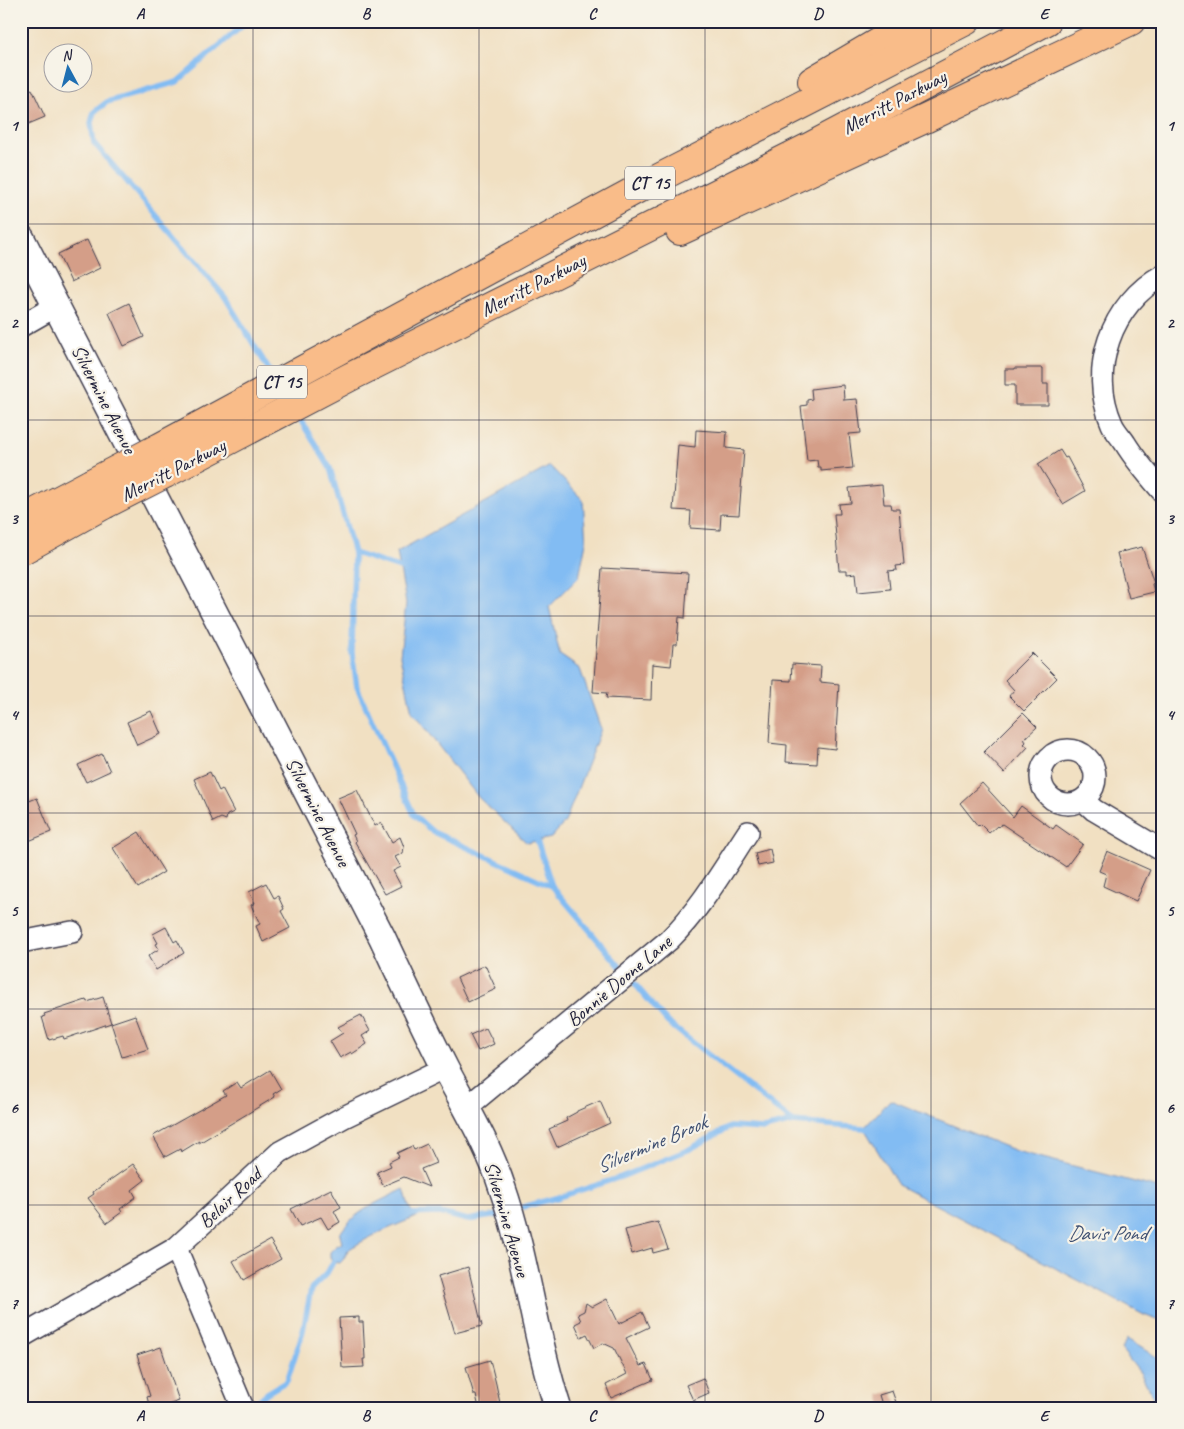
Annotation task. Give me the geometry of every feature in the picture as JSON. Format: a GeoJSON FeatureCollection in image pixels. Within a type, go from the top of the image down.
{"type":"FeatureCollection","features":[{"type":"Feature","properties":{"kind":"highway"},"geometry":{"type":"LineString","coordinates":[[645,185],[814,80],[914,21]]}},
{"type":"Feature","properties":{"kind":"highway","name":"Merritt Parkway"},"geometry":{"type":"LineString","coordinates":[[162,461],[228,411],[645,185],[966,21]]}},
{"type":"Feature","properties":{"kind":"highway","name":"Merritt Parkway"},"geometry":{"type":"LineString","coordinates":[[21,520],[98,494],[162,461],[245,433],[350,377],[807,148],[1046,21]]}},
{"type":"Feature","properties":{"kind":"highway"},"geometry":{"type":"LineString","coordinates":[[520,292],[640,249],[710,218],[936,114],[1130,21]]}},
{"type":"Feature","properties":{"kind":"highway","name":"Merritt Parkway"},"geometry":{"type":"LineString","coordinates":[[21,551],[98,494]]}},
{"type":"Feature","properties":{"kind":"street","name":"Silvermine Avenue"},"geometry":{"type":"LineString","coordinates":[[21,238],[378,928],[445,1068],[484,1144],[502,1186],[512,1220],[544,1361],[558,1408]]}},
{"type":"Feature","properties":{"kind":"street"},"geometry":{"type":"LineString","coordinates":[[1163,275],[1150,282],[1130,301],[1109,336],[1101,378],[1104,401],[1113,425],[1141,468],[1163,492]]}},
{"type":"Feature","properties":{"kind":"street"},"geometry":{"type":"LineString","coordinates":[[21,326],[56,306]]}},
{"type":"Feature","properties":{"kind":"street"},"geometry":{"type":"LineString","coordinates":[[1083,800],[1094,810],[1163,851]]}},
{"type":"Feature","properties":{"kind":"street","name":"Bonnie Doone Lane"},"geometry":{"type":"LineString","coordinates":[[466,1108],[669,940],[696,911],[748,832]]}},
{"type":"Feature","properties":{"kind":"street"},"geometry":{"type":"LineString","coordinates":[[21,942],[72,932]]}},
{"type":"Feature","properties":{"kind":"street","name":"Belair Road"},"geometry":{"type":"LineString","coordinates":[[21,1338],[176,1248],[280,1152],[344,1117],[445,1068]]}},
{"type":"Feature","properties":{"kind":"street"},"geometry":{"type":"LineString","coordinates":[[176,1248],[243,1408]]}},
{"type":"Feature","properties":{"kind":"water"},"geometry":{"type":"Polygon","coordinates":[[[550,466],[583,500],[586,542],[579,577],[549,607],[560,655],[580,669],[601,729],[565,822],[551,838],[527,843],[479,798],[412,712],[400,656],[406,603],[397,552],[550,466]]]}},
{"type":"Feature","properties":{"kind":"water","name":"Davis Pond"},"geometry":{"type":"Polygon","coordinates":[[[890,1100],[1016,1151],[1158,1188],[1163,1187],[1163,1322],[1144,1315],[898,1185],[864,1128],[890,1100]]]}},
{"type":"Feature","properties":{"kind":"water"},"geometry":{"type":"Polygon","coordinates":[[[404,1189],[409,1207],[416,1217],[391,1227],[351,1248],[340,1263],[333,1262],[330,1252],[336,1246],[342,1244],[340,1234],[352,1219],[368,1207],[404,1189]]]}},
{"type":"Feature","properties":{"kind":"water"},"geometry":{"type":"Polygon","coordinates":[[[1127,1339],[1163,1361],[1163,1408],[1159,1408],[1141,1374],[1121,1349],[1127,1339]]]}},
{"type":"Feature","properties":{"kind":"building"},"geometry":{"type":"Polygon","coordinates":[[[32,89],[45,117],[26,125],[21,114],[21,93],[32,89]]]}},
{"type":"Feature","properties":{"kind":"building"},"geometry":{"type":"Polygon","coordinates":[[[87,240],[100,268],[71,282],[58,254],[87,240]]]}},
{"type":"Feature","properties":{"kind":"building"},"geometry":{"type":"Polygon","coordinates":[[[129,303],[144,337],[124,346],[109,313],[129,303]]]}},
{"type":"Feature","properties":{"kind":"building"},"geometry":{"type":"Polygon","coordinates":[[[1043,368],[1043,384],[1048,384],[1048,405],[1015,405],[1015,385],[1005,385],[1005,369],[1043,368]]]}},
{"type":"Feature","properties":{"kind":"building"},"geometry":{"type":"Polygon","coordinates":[[[843,385],[844,400],[857,399],[861,433],[849,434],[853,468],[821,471],[817,460],[807,461],[801,406],[807,405],[807,400],[812,399],[811,389],[843,385]]]}},
{"type":"Feature","properties":{"kind":"building"},"geometry":{"type":"Polygon","coordinates":[[[696,430],[727,432],[726,448],[744,450],[739,515],[721,514],[720,530],[690,528],[691,511],[673,510],[678,445],[695,447],[696,430]]]}},
{"type":"Feature","properties":{"kind":"building"},"geometry":{"type":"Polygon","coordinates":[[[1060,450],[1065,458],[1067,457],[1085,491],[1063,504],[1038,464],[1060,450]]]}},
{"type":"Feature","properties":{"kind":"building"},"geometry":{"type":"Polygon","coordinates":[[[882,485],[884,504],[891,504],[892,509],[899,509],[904,565],[896,566],[897,570],[888,571],[890,589],[858,592],[856,573],[847,574],[847,570],[839,570],[834,514],[840,514],[839,504],[851,503],[849,488],[882,485]]]}},
{"type":"Feature","properties":{"kind":"building"},"geometry":{"type":"Polygon","coordinates":[[[1142,547],[1154,583],[1152,584],[1154,592],[1129,598],[1117,553],[1142,547]]]}},
{"type":"Feature","properties":{"kind":"building"},"geometry":{"type":"Polygon","coordinates":[[[602,568],[688,573],[685,618],[679,617],[677,644],[673,644],[671,666],[652,664],[651,700],[606,698],[607,693],[593,692],[602,568]]]}},
{"type":"Feature","properties":{"kind":"building"},"geometry":{"type":"Polygon","coordinates":[[[1032,653],[1057,678],[1024,711],[1009,696],[1014,690],[1005,680],[1032,653]]]}},
{"type":"Feature","properties":{"kind":"building"},"geometry":{"type":"Polygon","coordinates":[[[792,664],[821,666],[820,682],[839,684],[835,749],[818,747],[817,764],[786,762],[787,745],[769,743],[773,680],[791,681],[792,664]]]}},
{"type":"Feature","properties":{"kind":"building"},"geometry":{"type":"Polygon","coordinates":[[[151,711],[161,734],[137,745],[127,722],[151,711]]]}},
{"type":"Feature","properties":{"kind":"building"},"geometry":{"type":"Polygon","coordinates":[[[1023,713],[1037,727],[1024,739],[1026,742],[1024,744],[1028,747],[1004,773],[984,752],[1023,713]]]}},
{"type":"Feature","properties":{"kind":"building"},"geometry":{"type":"Polygon","coordinates":[[[102,754],[110,771],[86,782],[78,765],[102,754]]]}},
{"type":"Feature","properties":{"kind":"building"},"geometry":{"type":"Polygon","coordinates":[[[210,772],[219,791],[222,789],[234,812],[227,815],[226,820],[221,818],[213,822],[194,779],[210,772]]]}},
{"type":"Feature","properties":{"kind":"building"},"geometry":{"type":"Polygon","coordinates":[[[982,783],[1013,817],[1021,806],[1053,829],[1056,825],[1083,844],[1066,867],[1002,824],[989,833],[980,824],[978,826],[960,803],[982,783]]]}},
{"type":"Feature","properties":{"kind":"building"},"geometry":{"type":"Polygon","coordinates":[[[357,790],[375,826],[381,822],[392,842],[400,837],[404,847],[403,853],[395,857],[401,867],[393,871],[401,886],[385,894],[355,842],[353,835],[355,834],[338,798],[357,790]]]}},
{"type":"Feature","properties":{"kind":"building"},"geometry":{"type":"Polygon","coordinates":[[[37,798],[51,832],[21,844],[21,804],[37,798]]]}},
{"type":"Feature","properties":{"kind":"building"},"geometry":{"type":"Polygon","coordinates":[[[139,832],[164,872],[138,888],[113,848],[139,832]]]}},
{"type":"Feature","properties":{"kind":"building"},"geometry":{"type":"Polygon","coordinates":[[[770,849],[773,863],[758,866],[755,853],[770,849]]]}},
{"type":"Feature","properties":{"kind":"building"},"geometry":{"type":"Polygon","coordinates":[[[1107,851],[1150,870],[1136,901],[1103,886],[1106,874],[1099,871],[1107,851]]]}},
{"type":"Feature","properties":{"kind":"building"},"geometry":{"type":"Polygon","coordinates":[[[266,883],[274,898],[278,896],[284,909],[281,911],[290,928],[263,942],[256,926],[260,924],[251,905],[255,903],[249,892],[266,883]]]}},
{"type":"Feature","properties":{"kind":"building"},"geometry":{"type":"Polygon","coordinates":[[[166,927],[174,942],[177,940],[184,953],[156,970],[148,956],[159,949],[153,934],[166,927]]]}},
{"type":"Feature","properties":{"kind":"building"},"geometry":{"type":"Polygon","coordinates":[[[485,965],[496,989],[468,1002],[457,978],[485,965]]]}},
{"type":"Feature","properties":{"kind":"building"},"geometry":{"type":"Polygon","coordinates":[[[103,997],[111,1023],[64,1039],[63,1036],[49,1040],[42,1017],[45,1016],[44,1014],[86,1000],[87,1002],[103,997]]]}},
{"type":"Feature","properties":{"kind":"building"},"geometry":{"type":"Polygon","coordinates":[[[135,1015],[148,1049],[122,1057],[111,1023],[135,1015]]]}},
{"type":"Feature","properties":{"kind":"building"},"geometry":{"type":"Polygon","coordinates":[[[361,1015],[370,1031],[362,1036],[367,1044],[352,1054],[351,1052],[340,1058],[330,1041],[343,1033],[338,1027],[361,1015]]]}},
{"type":"Feature","properties":{"kind":"building"},"geometry":{"type":"Polygon","coordinates":[[[486,1028],[494,1044],[478,1051],[470,1035],[486,1028]]]}},
{"type":"Feature","properties":{"kind":"building"},"geometry":{"type":"Polygon","coordinates":[[[270,1070],[281,1089],[273,1094],[275,1097],[199,1143],[199,1141],[181,1152],[180,1149],[165,1157],[153,1136],[226,1095],[223,1091],[237,1082],[241,1088],[270,1070]]]}},
{"type":"Feature","properties":{"kind":"building"},"geometry":{"type":"Polygon","coordinates":[[[600,1101],[610,1123],[557,1147],[549,1129],[567,1121],[566,1118],[577,1111],[600,1101]]]}},
{"type":"Feature","properties":{"kind":"building"},"geometry":{"type":"Polygon","coordinates":[[[427,1144],[436,1163],[421,1169],[429,1187],[404,1177],[383,1186],[377,1172],[391,1166],[389,1162],[399,1157],[397,1153],[412,1146],[414,1150],[427,1144]]]}},
{"type":"Feature","properties":{"kind":"building"},"geometry":{"type":"Polygon","coordinates":[[[133,1164],[145,1180],[132,1190],[136,1197],[120,1209],[122,1212],[107,1223],[88,1198],[94,1194],[93,1192],[133,1164]]]}},
{"type":"Feature","properties":{"kind":"building"},"geometry":{"type":"Polygon","coordinates":[[[331,1189],[341,1207],[334,1211],[340,1222],[328,1229],[321,1217],[300,1226],[291,1209],[331,1189]]]}},
{"type":"Feature","properties":{"kind":"building"},"geometry":{"type":"Polygon","coordinates":[[[658,1222],[668,1249],[653,1253],[652,1248],[632,1254],[625,1230],[658,1222]]]}},
{"type":"Feature","properties":{"kind":"building"},"geometry":{"type":"Polygon","coordinates":[[[270,1240],[281,1259],[244,1280],[233,1261],[270,1240]]]}},
{"type":"Feature","properties":{"kind":"building"},"geometry":{"type":"Polygon","coordinates":[[[468,1267],[482,1326],[455,1333],[438,1276],[468,1267]]]}},
{"type":"Feature","properties":{"kind":"building"},"geometry":{"type":"Polygon","coordinates":[[[607,1299],[619,1324],[642,1312],[649,1327],[626,1338],[640,1366],[646,1364],[653,1380],[611,1398],[606,1385],[627,1374],[614,1348],[603,1343],[594,1348],[587,1334],[581,1337],[575,1324],[581,1321],[578,1314],[584,1311],[586,1303],[592,1307],[607,1299]]]}},
{"type":"Feature","properties":{"kind":"building"},"geometry":{"type":"Polygon","coordinates":[[[359,1317],[359,1322],[363,1322],[364,1367],[344,1368],[342,1367],[339,1318],[359,1317]]]}},
{"type":"Feature","properties":{"kind":"building"},"geometry":{"type":"Polygon","coordinates":[[[161,1347],[179,1401],[159,1408],[150,1408],[147,1397],[150,1396],[137,1355],[161,1347]]]}},
{"type":"Feature","properties":{"kind":"building"},"geometry":{"type":"Polygon","coordinates":[[[490,1360],[501,1408],[479,1408],[466,1367],[490,1360]]]}},
{"type":"Feature","properties":{"kind":"building"},"geometry":{"type":"Polygon","coordinates":[[[703,1378],[709,1393],[693,1400],[686,1385],[703,1378]]]}},
{"type":"Feature","properties":{"kind":"building"},"geometry":{"type":"Polygon","coordinates":[[[892,1391],[898,1408],[883,1408],[879,1395],[892,1391]]]}},
{"type":"Feature","properties":{"kind":"waterway"},"geometry":{"type":"LineString","coordinates":[[248,21],[177,82],[107,102],[94,112],[91,123],[94,143],[225,297],[274,378]]}},
{"type":"Feature","properties":{"kind":"waterway"},"geometry":{"type":"LineString","coordinates":[[296,413],[330,468],[354,553],[352,653],[357,687],[414,815],[433,832],[552,886],[667,1022],[793,1122],[864,1128],[871,1131]]}},
{"type":"Feature","properties":{"kind":"waterway"},"geometry":{"type":"LineString","coordinates":[[354,553],[406,570]]}},
{"type":"Feature","properties":{"kind":"waterway"},"geometry":{"type":"LineString","coordinates":[[535,834],[552,886]]}},
{"type":"Feature","properties":{"kind":"waterway","name":"Silvermine Brook"},"geometry":{"type":"LineString","coordinates":[[523,1207],[621,1177],[688,1150],[730,1127],[764,1129],[793,1122]]}},
{"type":"Feature","properties":{"kind":"waterway","name":"Silvermine Brook"},"geometry":{"type":"LineString","coordinates":[[404,1214],[440,1213],[468,1220],[499,1215]]}},
{"type":"Feature","properties":{"kind":"waterway","name":"Silvermine Brook"},"geometry":{"type":"LineString","coordinates":[[259,1400],[287,1381],[303,1331],[311,1289],[327,1273],[336,1257]]}}]}
